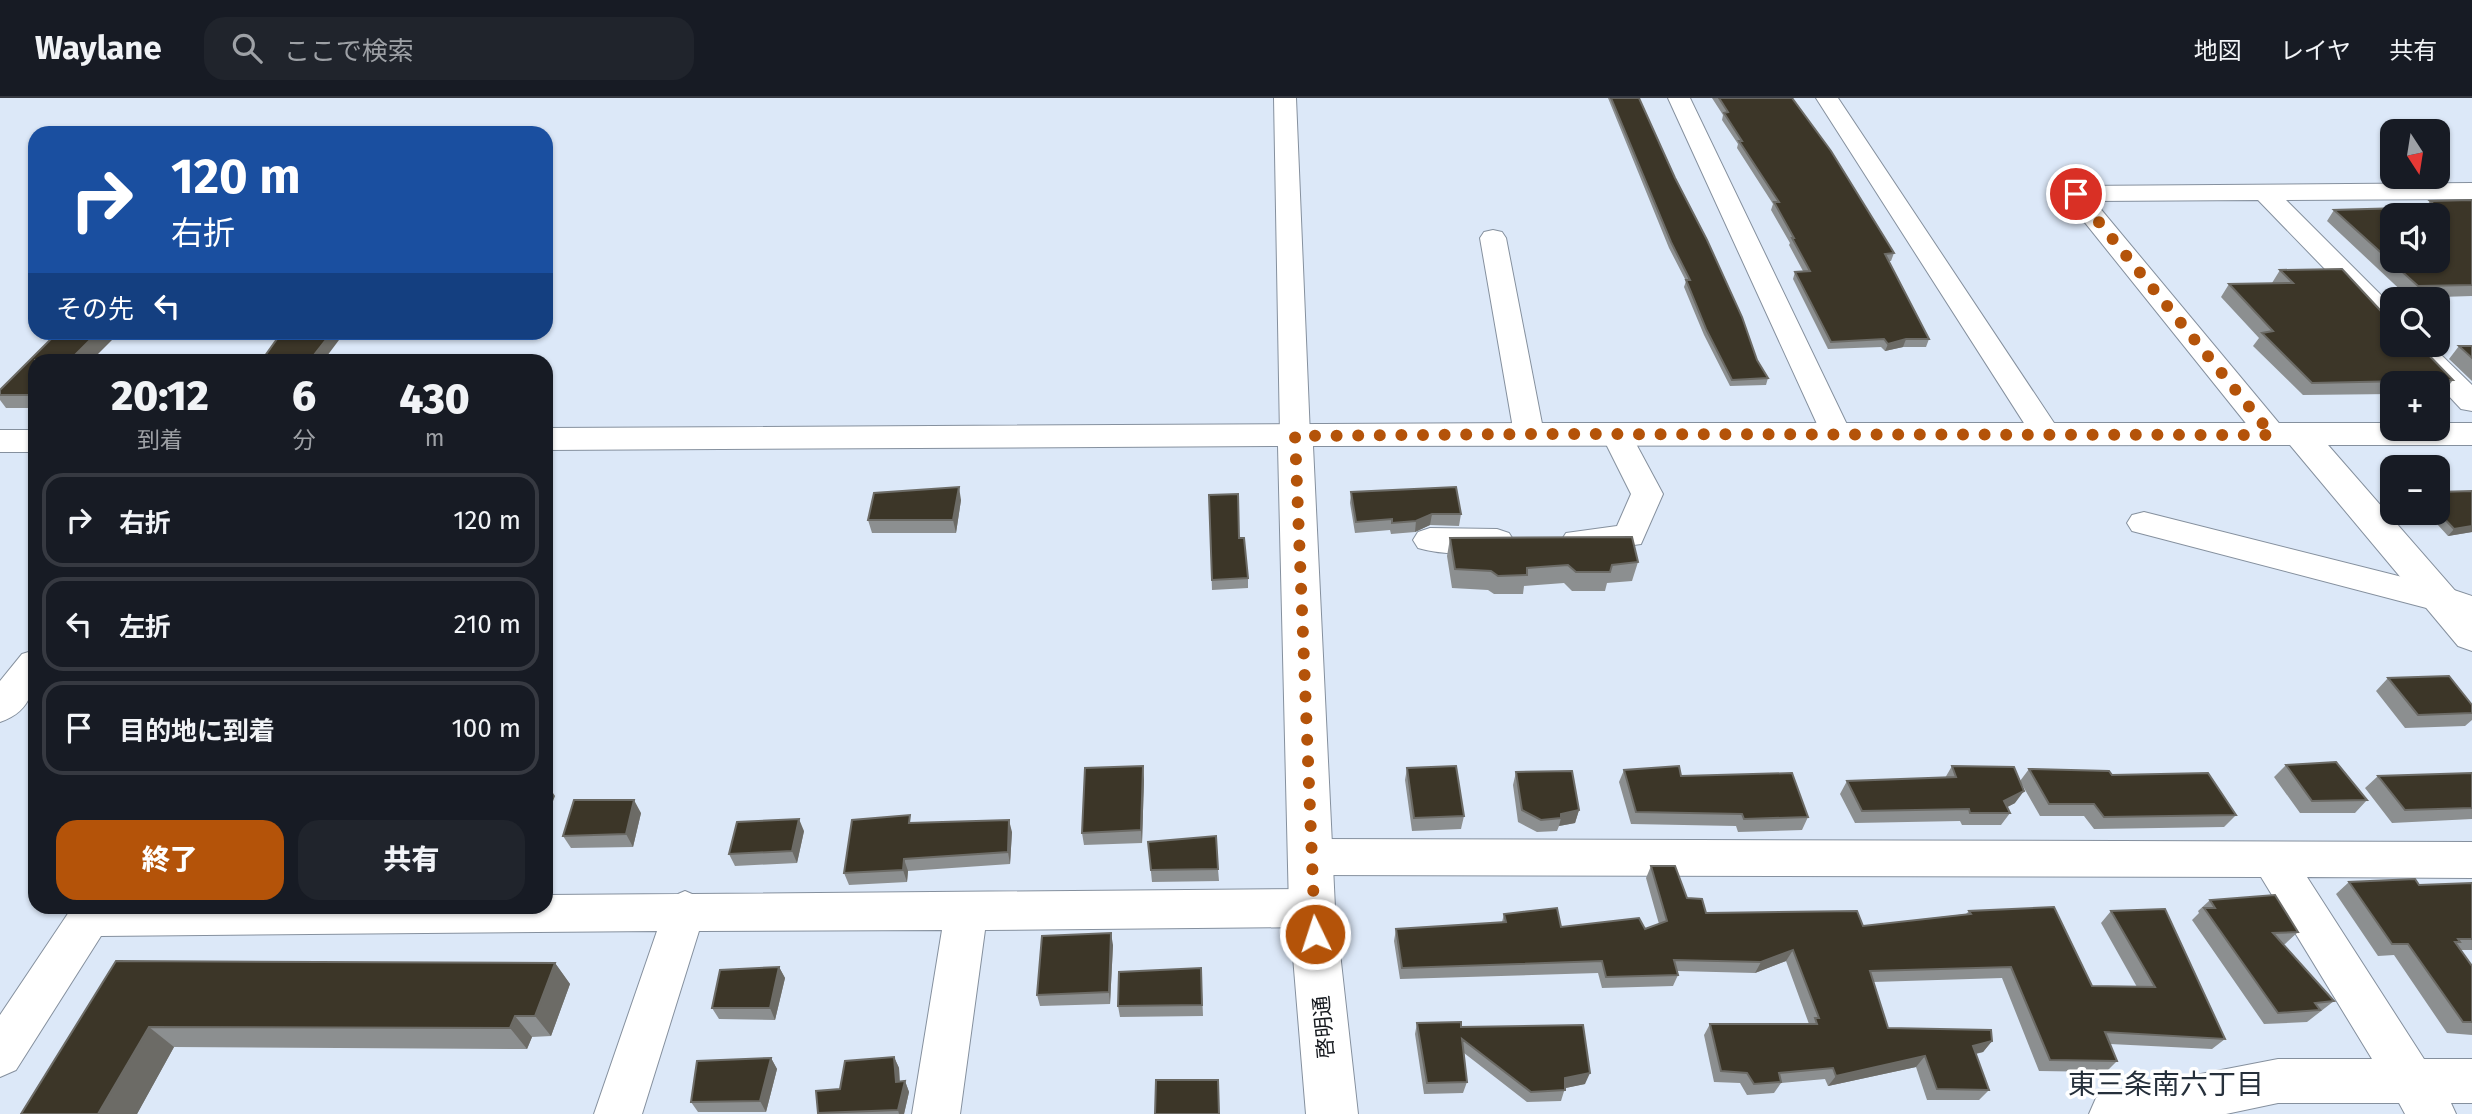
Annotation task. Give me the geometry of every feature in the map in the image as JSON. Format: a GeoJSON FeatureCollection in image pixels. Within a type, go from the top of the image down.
{"type":"FeatureCollection","features":[{"type":"Feature","properties":{"kind":"street"},"geometry":{"type":"LineString","coordinates":[[1285,98],[1295,436]]}},
{"type":"Feature","properties":{"kind":"street"},"geometry":{"type":"LineString","coordinates":[[1679,98],[1837,435]]}},
{"type":"Feature","properties":{"kind":"street"},"geometry":{"type":"LineString","coordinates":[[1827,98],[2047,435]]}},
{"type":"Feature","properties":{"kind":"street"},"geometry":{"type":"LineString","coordinates":[[2472,191],[2076,194],[2286,435],[2457,605],[2472,636]]}},
{"type":"Feature","properties":{"kind":"street"},"geometry":{"type":"LineString","coordinates":[[2264,192],[2380,310]]}},
{"type":"Feature","properties":{"kind":"street"},"geometry":{"type":"LineString","coordinates":[[1493,238],[1529,434]]}},
{"type":"Feature","properties":{"kind":"street"},"geometry":{"type":"LineString","coordinates":[[2427,357],[2472,402]]}},
{"type":"Feature","properties":{"kind":"street"},"geometry":{"type":"LineString","coordinates":[[553,439],[1529,434],[2472,434]]}},
{"type":"Feature","properties":{"kind":"street"},"geometry":{"type":"LineString","coordinates":[[1430,540],[1593,541],[1629,536],[1647,494],[1616,434]]}},
{"type":"Feature","properties":{"kind":"street","name":"啓明通"},"geometry":{"type":"LineString","coordinates":[[1295,436],[1312,908],[1332,1114]]}},
{"type":"Feature","properties":{"kind":"street"},"geometry":{"type":"LineString","coordinates":[[0,441],[28,441]]}},
{"type":"Feature","properties":{"kind":"street"},"geometry":{"type":"LineString","coordinates":[[2144,523],[2457,605]]}},
{"type":"Feature","properties":{"kind":"street"},"geometry":{"type":"LineString","coordinates":[[0,707],[28,673]]}},
{"type":"Feature","properties":{"kind":"street"},"geometry":{"type":"LineString","coordinates":[[1312,857],[2472,860]]}},
{"type":"Feature","properties":{"kind":"street"},"geometry":{"type":"LineString","coordinates":[[2273,860],[2422,1098]]}},
{"type":"Feature","properties":{"kind":"street"},"geometry":{"type":"LineString","coordinates":[[553,910],[966,912],[1312,908]]}},
{"type":"Feature","properties":{"kind":"street"},"geometry":{"type":"LineString","coordinates":[[618,1114],[685,910]]}},
{"type":"Feature","properties":{"kind":"street"},"geometry":{"type":"LineString","coordinates":[[936,1114],[966,912]]}},
{"type":"Feature","properties":{"kind":"street"},"geometry":{"type":"LineString","coordinates":[[0,1055],[93,914]]}},
{"type":"Feature","properties":{"kind":"street"},"geometry":{"type":"LineString","coordinates":[[2113,1114],[2278,1081],[2422,1098],[2472,1081]]}},
{"type":"Feature","properties":{"kind":"building"},"geometry":{"type":"Polygon","coordinates":[[[1611,98],[1639,98],[1742,317],[1757,360],[1768,378],[1732,380],[1706,329],[1686,280],[1690,280],[1671,242],[1611,98]]]}},
{"type":"Feature","properties":{"kind":"building"},"geometry":{"type":"Polygon","coordinates":[[[1719,98],[1792,98],[1831,151],[1894,253],[1885,254],[1929,339],[1906,339],[1888,344],[1884,339],[1831,342],[1795,272],[1810,271],[1774,202],[1779,202],[1739,141],[1742,141],[1724,113],[1728,112],[1719,98]]]}},
{"type":"Feature","properties":{"kind":"building"},"geometry":{"type":"Polygon","coordinates":[[[2472,200],[2472,285],[2418,286],[2404,273],[2450,273],[2450,203],[2430,201],[2472,200]]]}},
{"type":"Feature","properties":{"kind":"building"},"geometry":{"type":"Polygon","coordinates":[[[2380,209],[2380,252],[2334,210],[2380,209]]]}},
{"type":"Feature","properties":{"kind":"building"},"geometry":{"type":"Polygon","coordinates":[[[2342,269],[2380,310],[2380,357],[2431,357],[2444,371],[2380,371],[2380,382],[2312,383],[2262,333],[2273,331],[2229,284],[2293,283],[2280,270],[2342,269]]]}},
{"type":"Feature","properties":{"kind":"building"},"geometry":{"type":"Polygon","coordinates":[[[50,340],[90,340],[76,354],[36,354],[50,340]]]}},
{"type":"Feature","properties":{"kind":"building"},"geometry":{"type":"Polygon","coordinates":[[[276,340],[326,340],[315,354],[266,354],[276,340]]]}},
{"type":"Feature","properties":{"kind":"building"},"geometry":{"type":"Polygon","coordinates":[[[2459,346],[2472,346],[2472,358],[2459,346]]]}},
{"type":"Feature","properties":{"kind":"building"},"geometry":{"type":"Polygon","coordinates":[[[28,362],[28,395],[0,395],[0,390],[28,362]]]}},
{"type":"Feature","properties":{"kind":"building"},"geometry":{"type":"Polygon","coordinates":[[[959,487],[953,520],[868,520],[874,493],[959,487]]]}},
{"type":"Feature","properties":{"kind":"building"},"geometry":{"type":"Polygon","coordinates":[[[1456,487],[1461,514],[1432,514],[1416,521],[1392,523],[1392,519],[1356,522],[1351,492],[1456,487]]]}},
{"type":"Feature","properties":{"kind":"building"},"geometry":{"type":"Polygon","coordinates":[[[2472,491],[2472,526],[2454,529],[2450,525],[2450,492],[2472,491]]]}},
{"type":"Feature","properties":{"kind":"building"},"geometry":{"type":"Polygon","coordinates":[[[1238,494],[1239,538],[1244,538],[1248,578],[1212,580],[1209,495],[1238,494]]]}},
{"type":"Feature","properties":{"kind":"building"},"geometry":{"type":"Polygon","coordinates":[[[1632,537],[1638,562],[1612,565],[1610,572],[1576,572],[1568,565],[1527,568],[1527,575],[1498,576],[1491,571],[1455,569],[1450,538],[1632,537]]]}},
{"type":"Feature","properties":{"kind":"building"},"geometry":{"type":"Polygon","coordinates":[[[2449,676],[2472,705],[2472,713],[2418,715],[2388,678],[2449,676]]]}},
{"type":"Feature","properties":{"kind":"building"},"geometry":{"type":"Polygon","coordinates":[[[2336,762],[2367,800],[2312,801],[2286,765],[2336,762]]]}},
{"type":"Feature","properties":{"kind":"building"},"geometry":{"type":"Polygon","coordinates":[[[1143,766],[1141,830],[1082,833],[1085,768],[1143,766]]]}},
{"type":"Feature","properties":{"kind":"building"},"geometry":{"type":"Polygon","coordinates":[[[1456,766],[1464,816],[1414,818],[1407,768],[1456,766]]]}},
{"type":"Feature","properties":{"kind":"building"},"geometry":{"type":"Polygon","coordinates":[[[1679,766],[1681,776],[1792,773],[1808,817],[1744,819],[1742,814],[1636,812],[1624,770],[1679,766]]]}},
{"type":"Feature","properties":{"kind":"building"},"geometry":{"type":"Polygon","coordinates":[[[1952,766],[2014,767],[2024,791],[2004,801],[2010,813],[1970,813],[1969,809],[1862,811],[1847,781],[1956,777],[1952,766]]]}},
{"type":"Feature","properties":{"kind":"building"},"geometry":{"type":"Polygon","coordinates":[[[2029,769],[2109,771],[2112,775],[2208,773],[2236,815],[2104,817],[2094,804],[2049,804],[2029,769]]]}},
{"type":"Feature","properties":{"kind":"building"},"geometry":{"type":"Polygon","coordinates":[[[1572,771],[1579,810],[1561,814],[1561,818],[1541,820],[1522,810],[1516,772],[1572,771]]]}},
{"type":"Feature","properties":{"kind":"building"},"geometry":{"type":"Polygon","coordinates":[[[2472,773],[2472,808],[2405,810],[2378,776],[2472,773]]]}},
{"type":"Feature","properties":{"kind":"building"},"geometry":{"type":"Polygon","coordinates":[[[574,800],[634,800],[626,834],[563,836],[574,800]]]}},
{"type":"Feature","properties":{"kind":"building"},"geometry":{"type":"Polygon","coordinates":[[[910,815],[909,823],[1009,820],[1008,852],[904,859],[903,870],[844,873],[852,820],[910,815]]]}},
{"type":"Feature","properties":{"kind":"building"},"geometry":{"type":"Polygon","coordinates":[[[799,819],[792,851],[729,854],[737,822],[799,819]]]}},
{"type":"Feature","properties":{"kind":"building"},"geometry":{"type":"Polygon","coordinates":[[[1216,836],[1218,869],[1151,870],[1148,842],[1216,836]]]}},
{"type":"Feature","properties":{"kind":"building"},"geometry":{"type":"Polygon","coordinates":[[[1651,866],[1675,866],[1687,898],[1702,899],[1706,913],[1857,911],[1863,926],[1971,914],[1969,911],[2054,907],[2092,986],[2155,987],[2111,911],[2165,909],[2225,1039],[2105,1032],[2117,1061],[2050,1060],[2011,967],[1870,971],[1888,1028],[1991,1030],[1992,1041],[1973,1046],[1989,1090],[1937,1089],[1925,1056],[1836,1076],[1833,1068],[1779,1073],[1781,1082],[1754,1084],[1747,1073],[1721,1071],[1710,1024],[1817,1024],[1815,1018],[1819,1018],[1793,950],[1761,962],[1674,960],[1678,975],[1606,977],[1602,961],[1402,968],[1396,929],[1506,922],[1504,914],[1557,908],[1561,927],[1639,918],[1645,929],[1667,921],[1651,866]]]}},
{"type":"Feature","properties":{"kind":"building"},"geometry":{"type":"Polygon","coordinates":[[[2415,879],[2419,885],[2472,883],[2472,939],[2458,939],[2460,942],[2455,942],[2472,966],[2472,1022],[2463,1022],[2408,944],[2392,944],[2349,882],[2415,879]]]}},
{"type":"Feature","properties":{"kind":"building"},"geometry":{"type":"Polygon","coordinates":[[[2275,895],[2298,932],[2273,933],[2334,1001],[2315,1003],[2320,1010],[2278,1013],[2204,908],[2215,908],[2210,900],[2275,895]]]}},
{"type":"Feature","properties":{"kind":"building"},"geometry":{"type":"Polygon","coordinates":[[[1111,933],[1109,992],[1037,995],[1042,936],[1111,933]]]}},
{"type":"Feature","properties":{"kind":"building"},"geometry":{"type":"Polygon","coordinates":[[[116,961],[555,963],[535,1016],[515,1016],[510,1028],[149,1027],[98,1114],[21,1114],[116,961]]]}},
{"type":"Feature","properties":{"kind":"building"},"geometry":{"type":"Polygon","coordinates":[[[779,967],[770,1008],[712,1008],[720,970],[779,967]]]}},
{"type":"Feature","properties":{"kind":"building"},"geometry":{"type":"Polygon","coordinates":[[[1201,968],[1202,1005],[1118,1006],[1119,972],[1201,968]]]}},
{"type":"Feature","properties":{"kind":"building"},"geometry":{"type":"Polygon","coordinates":[[[1461,1022],[1461,1027],[1583,1025],[1590,1073],[1565,1078],[1565,1090],[1531,1092],[1462,1039],[1467,1082],[1427,1083],[1417,1023],[1461,1022]]]}},
{"type":"Feature","properties":{"kind":"building"},"geometry":{"type":"Polygon","coordinates":[[[894,1057],[896,1082],[905,1081],[898,1110],[818,1113],[816,1091],[840,1089],[845,1061],[894,1057]]]}},
{"type":"Feature","properties":{"kind":"building"},"geometry":{"type":"Polygon","coordinates":[[[771,1058],[760,1101],[691,1102],[697,1061],[771,1058]]]}},
{"type":"Feature","properties":{"kind":"building"},"geometry":{"type":"Polygon","coordinates":[[[1156,1080],[1218,1080],[1219,1114],[1155,1114],[1156,1080]]]}},
{"type":"Feature","properties":{"kind":"district","name":"東三条南六丁目"},"geometry":{"type":"Point","coordinates":[2166,1084]}},
{"type":"Feature","properties":{"kind":"route"},"geometry":{"type":"LineString","coordinates":[[1315,934],[1295,436],[2272,435],[2076,194]]}}]}
